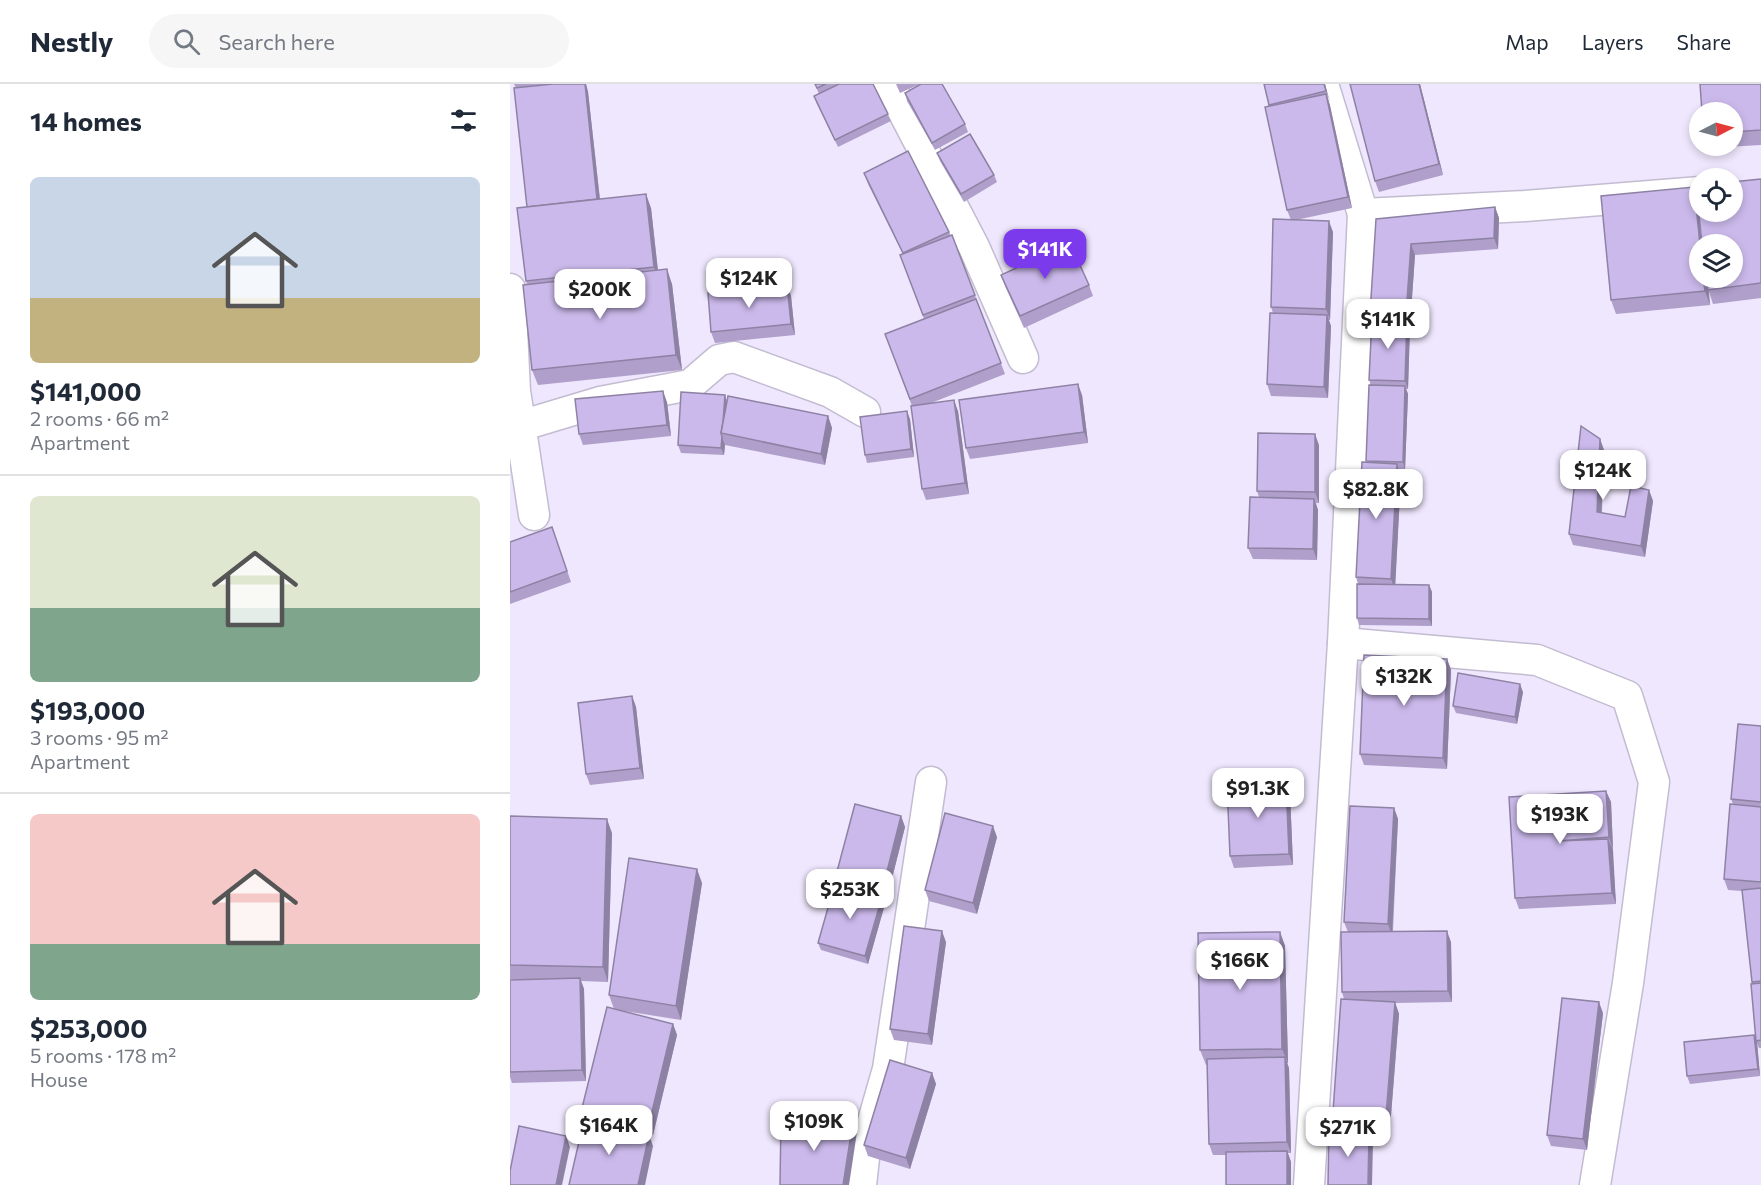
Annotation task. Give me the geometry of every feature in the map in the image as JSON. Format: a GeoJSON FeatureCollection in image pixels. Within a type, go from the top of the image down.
{"type":"FeatureCollection","features":[{"type":"Feature","properties":{"kind":"street"},"geometry":{"type":"LineString","coordinates":[[889,84],[974,247],[1023,358]]}},
{"type":"Feature","properties":{"kind":"street"},"geometry":{"type":"LineString","coordinates":[[1309,1185],[1343,643],[1363,214],[1323,84]]}},
{"type":"Feature","properties":{"kind":"street"},"geometry":{"type":"LineString","coordinates":[[1363,214],[1525,206],[1689,193]]}},
{"type":"Feature","properties":{"kind":"street"},"geometry":{"type":"LineString","coordinates":[[510,290],[515,392],[534,515]]}},
{"type":"Feature","properties":{"kind":"street"},"geometry":{"type":"LineString","coordinates":[[520,426],[600,402],[690,385],[719,360],[734,357],[830,392],[866,412]]}},
{"type":"Feature","properties":{"kind":"street"},"geometry":{"type":"LineString","coordinates":[[1343,643],[1537,660],[1627,696],[1654,782],[1628,983],[1595,1185]]}},
{"type":"Feature","properties":{"kind":"street"},"geometry":{"type":"LineString","coordinates":[[861,1185],[865,1149],[888,1069],[931,782]]}},
{"type":"Feature","properties":{"kind":"building"},"geometry":{"type":"Polygon","coordinates":[[[585,84],[597,199],[527,207],[514,88],[585,84]]]}},
{"type":"Feature","properties":{"kind":"building"},"geometry":{"type":"Polygon","coordinates":[[[839,84],[873,84],[888,114],[835,140],[814,96],[839,84]]]}},
{"type":"Feature","properties":{"kind":"building"},"geometry":{"type":"Polygon","coordinates":[[[921,84],[942,84],[965,124],[932,143],[905,93],[921,84]]]}},
{"type":"Feature","properties":{"kind":"building"},"geometry":{"type":"Polygon","coordinates":[[[1264,84],[1324,84],[1326,91],[1269,105],[1264,84]]]}},
{"type":"Feature","properties":{"kind":"building"},"geometry":{"type":"Polygon","coordinates":[[[1350,84],[1419,84],[1439,164],[1375,181],[1350,84]]]}},
{"type":"Feature","properties":{"kind":"building"},"geometry":{"type":"Polygon","coordinates":[[[1700,84],[1761,84],[1761,130],[1743,131],[1743,102],[1701,102],[1700,84]]]}},
{"type":"Feature","properties":{"kind":"building"},"geometry":{"type":"Polygon","coordinates":[[[1326,94],[1348,197],[1287,210],[1265,107],[1326,94]]]}},
{"type":"Feature","properties":{"kind":"building"},"geometry":{"type":"Polygon","coordinates":[[[970,134],[994,175],[961,194],[937,153],[970,134]]]}},
{"type":"Feature","properties":{"kind":"building"},"geometry":{"type":"Polygon","coordinates":[[[908,151],[949,232],[903,253],[864,173],[908,151]]]}},
{"type":"Feature","properties":{"kind":"building"},"geometry":{"type":"Polygon","coordinates":[[[1761,179],[1761,283],[1743,285],[1743,234],[1701,234],[1700,222],[1743,222],[1743,181],[1761,179]]]}},
{"type":"Feature","properties":{"kind":"building"},"geometry":{"type":"Polygon","coordinates":[[[1689,187],[1689,222],[1698,222],[1699,234],[1689,234],[1689,288],[1705,288],[1705,291],[1611,300],[1601,196],[1689,187]]]}},
{"type":"Feature","properties":{"kind":"building"},"geometry":{"type":"Polygon","coordinates":[[[646,194],[654,267],[526,281],[517,208],[646,194]]]}},
{"type":"Feature","properties":{"kind":"building"},"geometry":{"type":"Polygon","coordinates":[[[1495,207],[1494,238],[1411,244],[1406,315],[1370,314],[1376,219],[1495,207]]]}},
{"type":"Feature","properties":{"kind":"building"},"geometry":{"type":"Polygon","coordinates":[[[1273,219],[1329,221],[1326,309],[1271,307],[1273,219]]]}},
{"type":"Feature","properties":{"kind":"building"},"geometry":{"type":"Polygon","coordinates":[[[952,235],[975,295],[923,315],[900,255],[952,235]]]}},
{"type":"Feature","properties":{"kind":"building"},"geometry":{"type":"Polygon","coordinates":[[[1070,243],[1089,285],[1020,316],[1001,275],[1070,243]]]}},
{"type":"Feature","properties":{"kind":"building"},"geometry":{"type":"Polygon","coordinates":[[[667,269],[676,355],[532,370],[523,285],[667,269]]]}},
{"type":"Feature","properties":{"kind":"building"},"geometry":{"type":"Polygon","coordinates":[[[787,285],[791,324],[711,332],[708,293],[787,285]]]}},
{"type":"Feature","properties":{"kind":"building"},"geometry":{"type":"Polygon","coordinates":[[[976,299],[1001,363],[910,399],[885,334],[976,299]]]}},
{"type":"Feature","properties":{"kind":"building"},"geometry":{"type":"Polygon","coordinates":[[[1270,313],[1327,315],[1324,387],[1267,384],[1270,313]]]}},
{"type":"Feature","properties":{"kind":"building"},"geometry":{"type":"Polygon","coordinates":[[[1372,318],[1407,319],[1405,381],[1369,380],[1372,318]]]}},
{"type":"Feature","properties":{"kind":"building"},"geometry":{"type":"Polygon","coordinates":[[[1078,384],[1084,432],[966,448],[959,400],[1078,384]]]}},
{"type":"Feature","properties":{"kind":"building"},"geometry":{"type":"Polygon","coordinates":[[[1369,385],[1405,386],[1403,462],[1366,461],[1369,385]]]}},
{"type":"Feature","properties":{"kind":"building"},"geometry":{"type":"Polygon","coordinates":[[[663,391],[667,425],[579,434],[575,399],[663,391]]]}},
{"type":"Feature","properties":{"kind":"building"},"geometry":{"type":"Polygon","coordinates":[[[681,392],[725,395],[721,448],[678,445],[681,392]]]}},
{"type":"Feature","properties":{"kind":"building"},"geometry":{"type":"Polygon","coordinates":[[[728,396],[828,416],[821,454],[721,433],[728,396]]]}},
{"type":"Feature","properties":{"kind":"building"},"geometry":{"type":"Polygon","coordinates":[[[954,400],[965,483],[922,489],[911,406],[954,400]]]}},
{"type":"Feature","properties":{"kind":"building"},"geometry":{"type":"Polygon","coordinates":[[[907,411],[911,449],[865,455],[860,417],[907,411]]]}},
{"type":"Feature","properties":{"kind":"building"},"geometry":{"type":"Polygon","coordinates":[[[1581,426],[1600,439],[1597,512],[1625,517],[1631,486],[1649,490],[1641,546],[1569,534],[1581,426]]]}},
{"type":"Feature","properties":{"kind":"building"},"geometry":{"type":"Polygon","coordinates":[[[1258,433],[1315,434],[1315,492],[1257,491],[1258,433]]]}},
{"type":"Feature","properties":{"kind":"building"},"geometry":{"type":"Polygon","coordinates":[[[1362,462],[1397,464],[1391,579],[1356,577],[1362,462]]]}},
{"type":"Feature","properties":{"kind":"building"},"geometry":{"type":"Polygon","coordinates":[[[1250,497],[1314,499],[1313,549],[1248,548],[1250,497]]]}},
{"type":"Feature","properties":{"kind":"building"},"geometry":{"type":"Polygon","coordinates":[[[552,527],[567,571],[510,592],[510,542],[552,527]]]}},
{"type":"Feature","properties":{"kind":"building"},"geometry":{"type":"Polygon","coordinates":[[[1357,584],[1429,585],[1429,619],[1357,618],[1357,584]]]}},
{"type":"Feature","properties":{"kind":"building"},"geometry":{"type":"Polygon","coordinates":[[[1364,655],[1447,659],[1443,758],[1360,754],[1364,655]]]}},
{"type":"Feature","properties":{"kind":"building"},"geometry":{"type":"Polygon","coordinates":[[[1458,673],[1520,684],[1515,717],[1453,706],[1458,673]]]}},
{"type":"Feature","properties":{"kind":"building"},"geometry":{"type":"Polygon","coordinates":[[[632,696],[640,768],[586,774],[578,703],[632,696]]]}},
{"type":"Feature","properties":{"kind":"building"},"geometry":{"type":"Polygon","coordinates":[[[1738,724],[1761,726],[1761,802],[1731,799],[1738,724]]]}},
{"type":"Feature","properties":{"kind":"building"},"geometry":{"type":"Polygon","coordinates":[[[1286,782],[1289,854],[1230,856],[1227,784],[1286,782]]]}},
{"type":"Feature","properties":{"kind":"building"},"geometry":{"type":"Polygon","coordinates":[[[1606,791],[1609,837],[1558,841],[1608,839],[1612,893],[1515,898],[1509,797],[1606,791]]]}},
{"type":"Feature","properties":{"kind":"building"},"geometry":{"type":"Polygon","coordinates":[[[855,804],[901,816],[882,891],[835,879],[855,804]]]}},
{"type":"Feature","properties":{"kind":"building"},"geometry":{"type":"Polygon","coordinates":[[[1730,804],[1761,807],[1761,882],[1724,879],[1730,804]]]}},
{"type":"Feature","properties":{"kind":"building"},"geometry":{"type":"Polygon","coordinates":[[[1350,806],[1394,808],[1388,924],[1344,922],[1350,806]]]}},
{"type":"Feature","properties":{"kind":"building"},"geometry":{"type":"Polygon","coordinates":[[[945,813],[993,826],[973,903],[925,890],[945,813]]]}},
{"type":"Feature","properties":{"kind":"building"},"geometry":{"type":"Polygon","coordinates":[[[510,816],[607,819],[603,967],[510,965],[510,816]]]}},
{"type":"Feature","properties":{"kind":"building"},"geometry":{"type":"Polygon","coordinates":[[[629,858],[697,869],[676,1006],[609,995],[629,858]]]}},
{"type":"Feature","properties":{"kind":"building"},"geometry":{"type":"Polygon","coordinates":[[[835,883],[882,897],[865,956],[818,943],[835,883]]]}},
{"type":"Feature","properties":{"kind":"building"},"geometry":{"type":"Polygon","coordinates":[[[1761,888],[1761,981],[1752,982],[1742,890],[1761,888]]]}},
{"type":"Feature","properties":{"kind":"building"},"geometry":{"type":"Polygon","coordinates":[[[904,926],[942,931],[928,1034],[890,1029],[904,926]]]}},
{"type":"Feature","properties":{"kind":"building"},"geometry":{"type":"Polygon","coordinates":[[[1447,931],[1448,991],[1342,992],[1341,932],[1447,931]]]}},
{"type":"Feature","properties":{"kind":"building"},"geometry":{"type":"Polygon","coordinates":[[[1280,932],[1282,1049],[1200,1050],[1198,933],[1280,932]]]}},
{"type":"Feature","properties":{"kind":"building"},"geometry":{"type":"Polygon","coordinates":[[[580,978],[582,1070],[510,1072],[510,980],[580,978]]]}},
{"type":"Feature","properties":{"kind":"building"},"geometry":{"type":"Polygon","coordinates":[[[1761,983],[1761,1040],[1756,1041],[1751,984],[1761,983]]]}},
{"type":"Feature","properties":{"kind":"building"},"geometry":{"type":"Polygon","coordinates":[[[1562,998],[1599,1002],[1583,1139],[1547,1135],[1562,998]]]}},
{"type":"Feature","properties":{"kind":"building"},"geometry":{"type":"Polygon","coordinates":[[[1341,999],[1395,1002],[1386,1116],[1333,1112],[1341,999]]]}},
{"type":"Feature","properties":{"kind":"building"},"geometry":{"type":"Polygon","coordinates":[[[607,1007],[673,1024],[649,1124],[582,1108],[607,1007]]]}},
{"type":"Feature","properties":{"kind":"building"},"geometry":{"type":"Polygon","coordinates":[[[1754,1035],[1758,1069],[1687,1076],[1684,1042],[1754,1035]]]}},
{"type":"Feature","properties":{"kind":"building"},"geometry":{"type":"Polygon","coordinates":[[[1285,1057],[1287,1142],[1209,1144],[1207,1059],[1285,1057]]]}},
{"type":"Feature","properties":{"kind":"building"},"geometry":{"type":"Polygon","coordinates":[[[890,1060],[932,1073],[906,1158],[864,1145],[890,1060]]]}},
{"type":"Feature","properties":{"kind":"building"},"geometry":{"type":"Polygon","coordinates":[[[781,1119],[853,1121],[843,1185],[780,1185],[781,1119]]]}},
{"type":"Feature","properties":{"kind":"building"},"geometry":{"type":"Polygon","coordinates":[[[584,1120],[649,1135],[638,1185],[569,1185],[584,1120]]]}},
{"type":"Feature","properties":{"kind":"building"},"geometry":{"type":"Polygon","coordinates":[[[519,1126],[566,1136],[556,1185],[510,1185],[510,1171],[519,1126]]]}},
{"type":"Feature","properties":{"kind":"building"},"geometry":{"type":"Polygon","coordinates":[[[1329,1130],[1369,1131],[1368,1185],[1328,1185],[1329,1130]]]}},
{"type":"Feature","properties":{"kind":"building"},"geometry":{"type":"Polygon","coordinates":[[[1287,1151],[1287,1185],[1226,1185],[1226,1152],[1287,1151]]]}}]}
